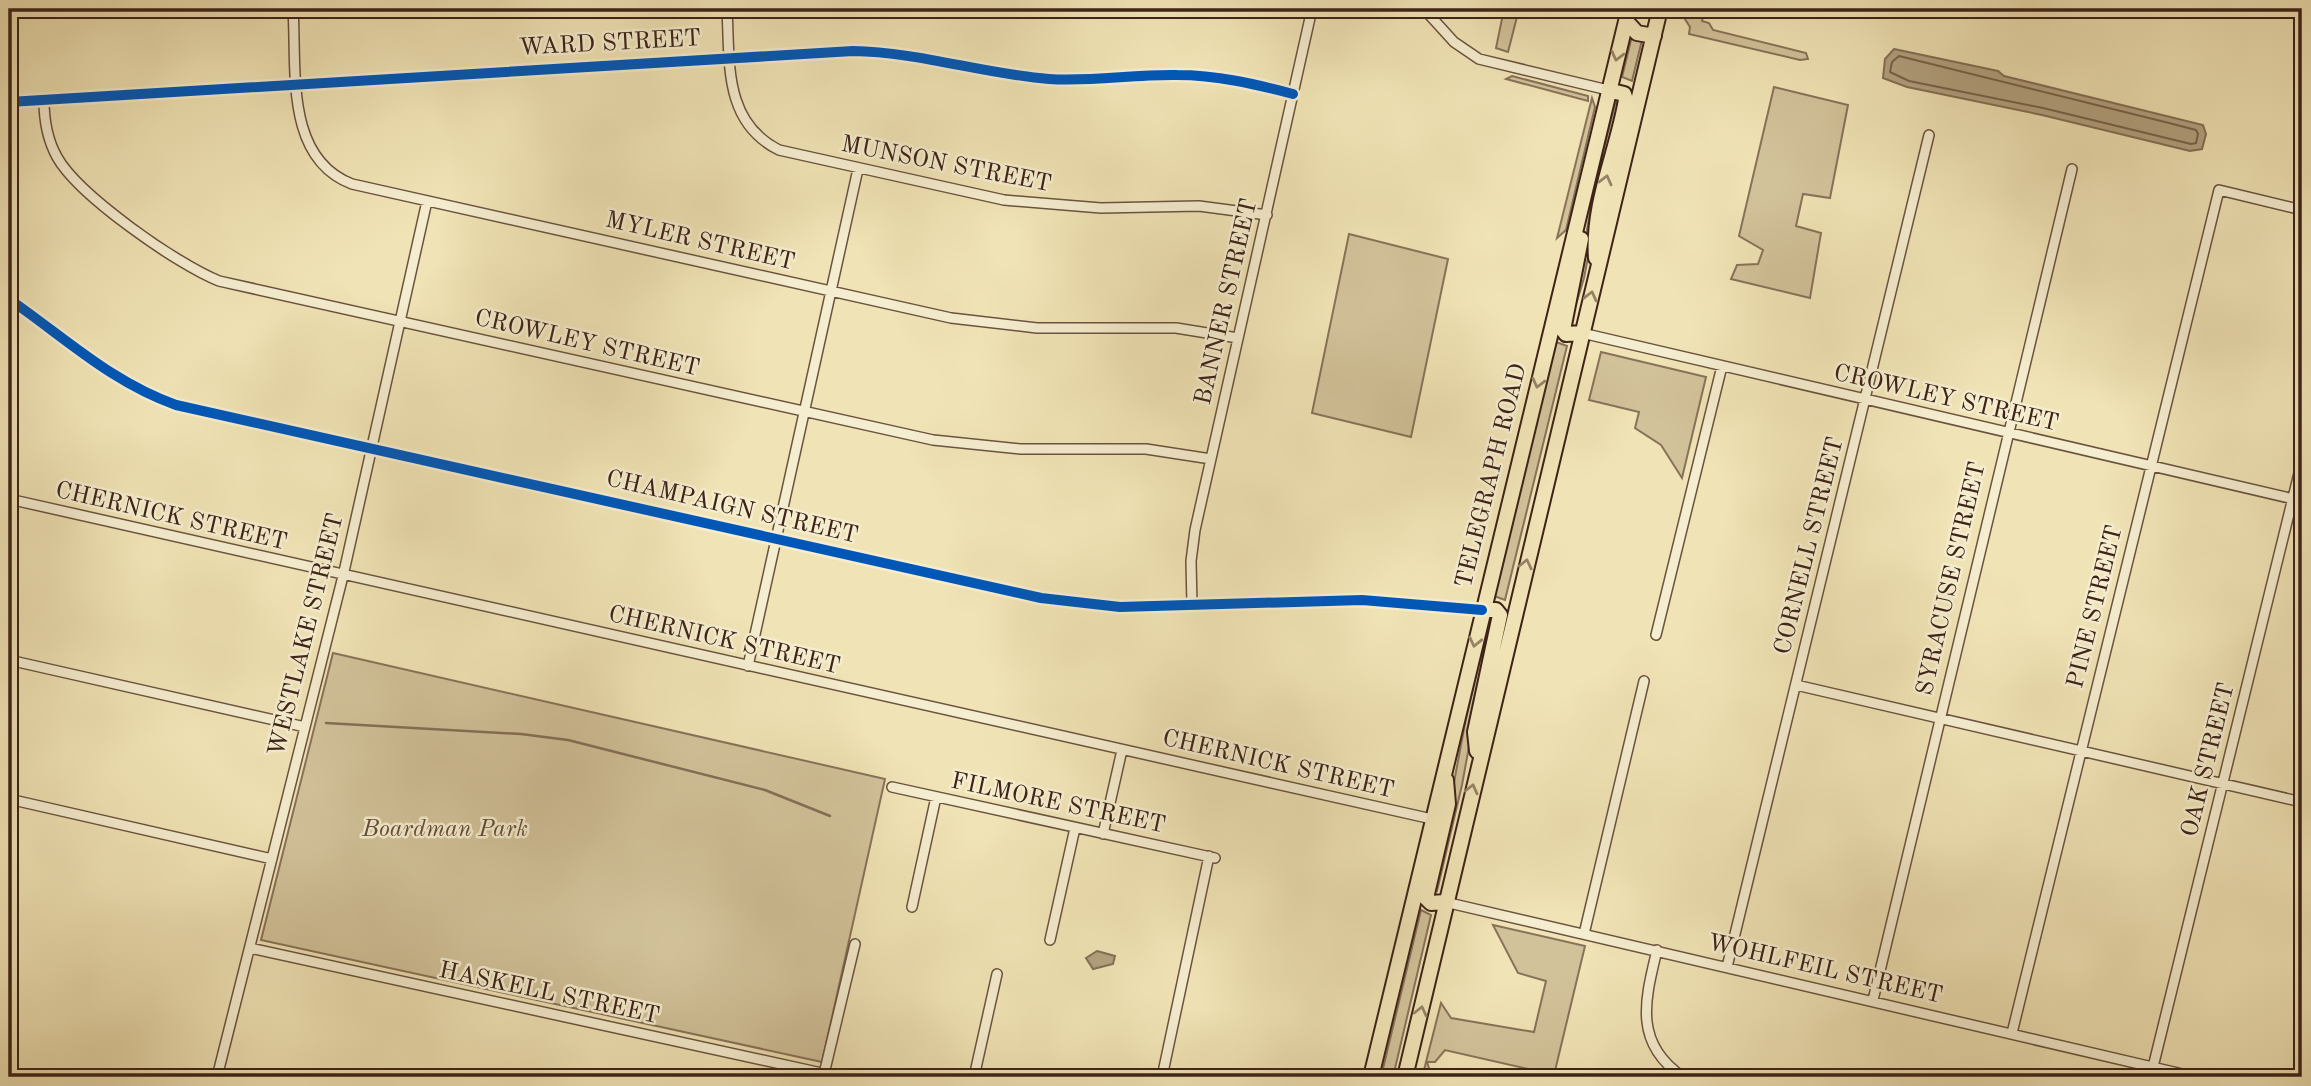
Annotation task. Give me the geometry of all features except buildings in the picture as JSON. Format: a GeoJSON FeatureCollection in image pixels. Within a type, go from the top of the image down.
{"type":"FeatureCollection","features":[{"type":"Feature","properties":{"kind":"main road"},"geometry":{"type":"LineString","coordinates":[[1405,1077],[1660,9]]}},
{"type":"Feature","properties":{"kind":"main road","name":"TELEGRAPH ROAD"},"geometry":{"type":"LineString","coordinates":[[1371,1077],[1628,15]]}},
{"type":"Feature","properties":{"kind":"main road"},"geometry":{"type":"LineString","coordinates":[[1628,15],[1637,33],[1654,36]]}},
{"type":"Feature","properties":{"kind":"main road"},"geometry":{"type":"LineString","coordinates":[[1597,272],[1594,240],[1599,208],[1626,100],[1624,94],[1608,90]]}},
{"type":"Feature","properties":{"kind":"main road"},"geometry":{"type":"LineString","coordinates":[[1579,214],[1580,250],[1563,330],[1566,334],[1582,333]]}},
{"type":"Feature","properties":{"kind":"main road"},"geometry":{"type":"LineString","coordinates":[[1478,763],[1475,732],[1500,614],[1496,610],[1482,610]]}},
{"type":"Feature","properties":{"kind":"main road"},"geometry":{"type":"LineString","coordinates":[[1445,901],[1431,903],[1426,898],[1448,804],[1446,764]]}},
{"type":"Feature","properties":{"kind":"street","name":"MYLER STREET"},"geometry":{"type":"LineString","coordinates":[[293,9],[302,131],[313,155],[325,168],[352,184],[951,318],[1076,329],[1176,328],[1238,338]]}},
{"type":"Feature","properties":{"kind":"street","name":"MUNSON STREET"},"geometry":{"type":"LineString","coordinates":[[727,9],[736,104],[746,123],[759,138],[787,153],[1027,203],[1101,208],[1199,206],[1267,215]]}},
{"type":"Feature","properties":{"kind":"street","name":"BANNER STREET"},"geometry":{"type":"LineString","coordinates":[[1192,605],[1192,551],[1312,9]]}},
{"type":"Feature","properties":{"kind":"street"},"geometry":{"type":"LineString","coordinates":[[1424,9],[1454,42],[1479,59],[1608,90]]}},
{"type":"Feature","properties":{"kind":"street","name":"WARD STREET"},"geometry":{"type":"LineString","coordinates":[[9,102],[730,58],[880,52],[1026,77],[1073,79],[1194,75],[1226,78],[1293,94]]}},
{"type":"Feature","properties":{"kind":"street","name":"CROWLEY STREET"},"geometry":{"type":"LineString","coordinates":[[44,100],[48,138],[56,157],[73,179],[178,262],[233,285],[804,412],[973,445],[1020,449],[1146,449],[1211,458]]}},
{"type":"Feature","properties":{"kind":"street","name":"CORNELL STREET"},"geometry":{"type":"LineString","coordinates":[[1727,967],[1929,135]]}},
{"type":"Feature","properties":{"kind":"street"},"geometry":{"type":"LineString","coordinates":[[748,666],[858,169]]}},
{"type":"Feature","properties":{"kind":"street","name":"SYRACUSE STREET"},"geometry":{"type":"LineString","coordinates":[[1872,1000],[2072,169]]}},
{"type":"Feature","properties":{"kind":"street","name":"PINE STREET"},"geometry":{"type":"LineString","coordinates":[[2012,1033],[2219,190],[2302,209]]}},
{"type":"Feature","properties":{"kind":"street","name":"WESTLAKE STREET"},"geometry":{"type":"LineString","coordinates":[[217,1077],[343,576],[427,201]]}},
{"type":"Feature","properties":{"kind":"street","name":"CHAMPAIGN STREET"},"geometry":{"type":"LineString","coordinates":[[9,299],[106,372],[154,397],[198,411],[1062,602],[1121,607],[1362,600],[1482,610]]}},
{"type":"Feature","properties":{"kind":"street","name":"CROWLEY STREET"},"geometry":{"type":"LineString","coordinates":[[1582,333],[2298,500]]}},
{"type":"Feature","properties":{"kind":"street"},"geometry":{"type":"LineString","coordinates":[[1656,635],[1722,366]]}},
{"type":"Feature","properties":{"kind":"street","name":"OAK STREET"},"geometry":{"type":"LineString","coordinates":[[2153,1067],[2223,784],[2298,500],[2302,461]]}},
{"type":"Feature","properties":{"kind":"street","name":"CHERNICK STREET"},"geometry":{"type":"LineString","coordinates":[[9,499],[1432,819]]}},
{"type":"Feature","properties":{"kind":"street"},"geometry":{"type":"LineString","coordinates":[[9,660],[305,727]]}},
{"type":"Feature","properties":{"kind":"street"},"geometry":{"type":"LineString","coordinates":[[1584,934],[1644,681]]}},
{"type":"Feature","properties":{"kind":"street"},"geometry":{"type":"LineString","coordinates":[[1796,685],[2302,802]]}},
{"type":"Feature","properties":{"kind":"street"},"geometry":{"type":"LineString","coordinates":[[1103,834],[1122,750]]}},
{"type":"Feature","properties":{"kind":"street","name":"FILMORE STREET"},"geometry":{"type":"LineString","coordinates":[[892,787],[1212,857],[1162,1077]]}},
{"type":"Feature","properties":{"kind":"street"},"geometry":{"type":"LineString","coordinates":[[912,907],[936,797]]}},
{"type":"Feature","properties":{"kind":"street"},"geometry":{"type":"LineString","coordinates":[[9,799],[272,859]]}},
{"type":"Feature","properties":{"kind":"street"},"geometry":{"type":"LineString","coordinates":[[1050,940],[1075,828]]}},
{"type":"Feature","properties":{"kind":"street","name":"WOHLFEIL STREET"},"geometry":{"type":"LineString","coordinates":[[1445,901],[2195,1077]]}},
{"type":"Feature","properties":{"kind":"street"},"geometry":{"type":"LineString","coordinates":[[824,1074],[855,944]]}},
{"type":"Feature","properties":{"kind":"street","name":"HASKELL STREET"},"geometry":{"type":"LineString","coordinates":[[250,948],[808,1074],[840,1077]]}},
{"type":"Feature","properties":{"kind":"street"},"geometry":{"type":"LineString","coordinates":[[1657,950],[1647,993],[1647,1025],[1660,1056],[1682,1077]]}},
{"type":"Feature","properties":{"kind":"street"},"geometry":{"type":"LineString","coordinates":[[974,1077],[997,974]]}},
{"type":"Feature","properties":{"kind":"green space"},"geometry":{"type":"Polygon","coordinates":[[[1504,9],[1519,9],[1508,52],[1496,48],[1504,9]]]}},
{"type":"Feature","properties":{"kind":"green space"},"geometry":{"type":"Polygon","coordinates":[[[1682,9],[1705,9],[1702,21],[1709,23],[1713,30],[1806,53],[1808,59],[1800,60],[1689,34],[1690,27],[1681,13],[1682,9]]]}},
{"type":"Feature","properties":{"kind":"green space"},"geometry":{"type":"Polygon","coordinates":[[[1632,36],[1642,40],[1632,81],[1622,77],[1632,36]]]}},
{"type":"Feature","properties":{"kind":"green space"},"geometry":{"type":"Polygon","coordinates":[[[1512,76],[1588,96],[1588,101],[1506,79],[1512,76]]]}},
{"type":"Feature","properties":{"kind":"green space"},"geometry":{"type":"Polygon","coordinates":[[[1774,87],[1848,105],[1830,198],[1803,194],[1796,226],[1821,233],[1810,298],[1731,279],[1737,265],[1758,264],[1763,250],[1739,236],[1774,87]]]}},
{"type":"Feature","properties":{"kind":"green space"},"geometry":{"type":"Polygon","coordinates":[[[1592,98],[1595,107],[1566,230],[1557,238],[1592,98]]]}},
{"type":"Feature","properties":{"kind":"green space"},"geometry":{"type":"Polygon","coordinates":[[[1619,101],[1584,278],[1571,321],[1595,184],[1615,104],[1619,101]]]}},
{"type":"Feature","properties":{"kind":"green space"},"geometry":{"type":"Polygon","coordinates":[[[1349,234],[1448,259],[1411,437],[1312,413],[1349,234]]]}},
{"type":"Feature","properties":{"kind":"green space"},"geometry":{"type":"Polygon","coordinates":[[[1556,342],[1567,346],[1505,600],[1494,596],[1556,342]]]}},
{"type":"Feature","properties":{"kind":"green space"},"geometry":{"type":"Polygon","coordinates":[[[1601,352],[1706,377],[1682,478],[1661,445],[1635,428],[1639,412],[1589,400],[1601,352]]]}},
{"type":"Feature","properties":{"kind":"green space"},"geometry":{"type":"Polygon","coordinates":[[[1489,619],[1492,620],[1462,785],[1437,891],[1434,890],[1466,718],[1489,619]]]}},
{"type":"Feature","properties":{"kind":"green space","name":"Boardman Park"},"geometry":{"type":"Polygon","coordinates":[[[333,653],[885,779],[822,1062],[261,940],[333,653]]]}},
{"type":"Feature","properties":{"kind":"green space"},"geometry":{"type":"Polygon","coordinates":[[[1421,910],[1431,915],[1393,1077],[1381,1077],[1421,910]]]}},
{"type":"Feature","properties":{"kind":"green space"},"geometry":{"type":"Polygon","coordinates":[[[1493,925],[1585,946],[1554,1075],[1445,1050],[1435,1062],[1427,1062],[1430,1071],[1424,1070],[1441,1003],[1451,1018],[1534,1032],[1546,981],[1518,973],[1493,925]]]}},
{"type":"Feature","properties":{"kind":"water"},"geometry":{"type":"Polygon","coordinates":[[[1894,49],[1998,71],[2004,76],[2203,125],[2206,134],[2202,149],[2190,151],[2042,115],[1907,87],[1883,78],[1885,59],[1894,49]]]}},
{"type":"Feature","properties":{"kind":"water"},"geometry":{"type":"Polygon","coordinates":[[[1097,951],[1115,956],[1113,964],[1093,969],[1086,958],[1097,951]]]}},
{"type":"Feature","properties":{"kind":"waterway"},"geometry":{"type":"LineString","coordinates":[[326,723],[521,734],[568,740],[765,790],[830,816]]}},
{"type":"Feature","properties":{"kind":"cycle path"},"geometry":{"type":"LineString","coordinates":[[9,102],[853,51],[902,55],[1049,79],[1192,75],[1221,78],[1293,94]]}},
{"type":"Feature","properties":{"kind":"cycle path"},"geometry":{"type":"LineString","coordinates":[[9,299],[109,371],[176,405],[1041,598],[1120,607],[1362,600],[1482,610]]}}]}
